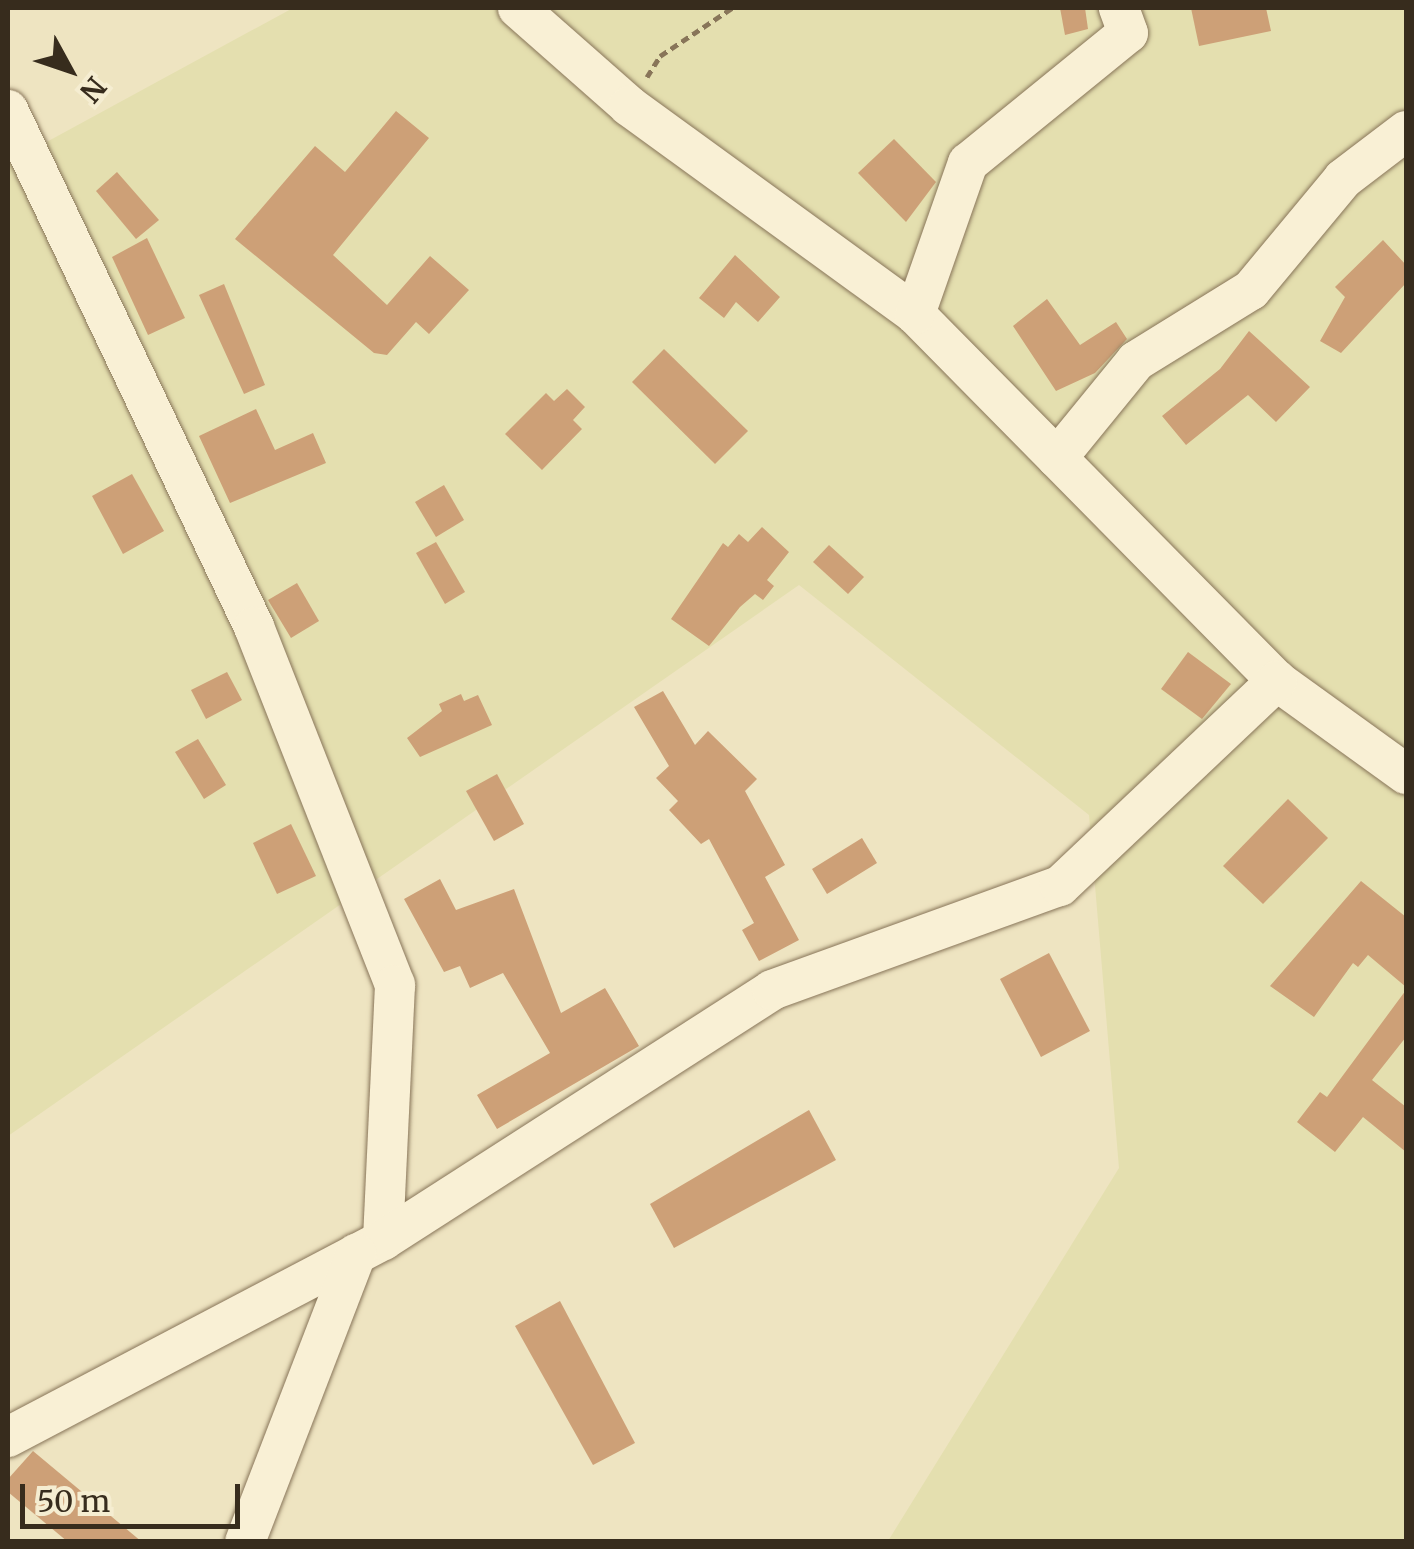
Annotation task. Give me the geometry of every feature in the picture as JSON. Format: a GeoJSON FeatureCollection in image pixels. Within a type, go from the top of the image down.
{"type":"FeatureCollection","features":[{"type":"Feature","properties":{"kind":"street"},"geometry":{"type":"LineString","coordinates":[[518,8],[629,106],[915,314],[1276,680],[1406,774]]}},
{"type":"Feature","properties":{"kind":"street"},"geometry":{"type":"LineString","coordinates":[[915,314],[968,163],[1128,33],[1119,8]]}},
{"type":"Feature","properties":{"kind":"street"},"geometry":{"type":"LineString","coordinates":[[8,110],[254,627],[395,985],[370,1247],[245,1542]]}},
{"type":"Feature","properties":{"kind":"street"},"geometry":{"type":"LineString","coordinates":[[1057,458],[1136,361],[1251,290],[1343,179],[1406,131]]}},
{"type":"Feature","properties":{"kind":"street"},"geometry":{"type":"LineString","coordinates":[[8,1437],[370,1247],[772,990],[1060,886],[1276,680]]}},
{"type":"Feature","properties":{"kind":"path"},"geometry":{"type":"LineString","coordinates":[[629,106],[660,56],[732,8]]}},
{"type":"Feature","properties":{"kind":"shaded area"},"geometry":{"type":"Polygon","coordinates":[[[293,8],[1406,8],[1406,1541],[888,1541],[1119,1168],[1089,815],[799,585],[8,1136],[8,163],[293,8]]]}},
{"type":"Feature","properties":{"kind":"building"},"geometry":{"type":"Polygon","coordinates":[[[1060,8],[1085,8],[1088,29],[1065,35],[1060,8]]]}},
{"type":"Feature","properties":{"kind":"building"},"geometry":{"type":"Polygon","coordinates":[[[1191,8],[1266,8],[1271,31],[1199,46],[1191,8]]]}},
{"type":"Feature","properties":{"kind":"building"},"geometry":{"type":"Polygon","coordinates":[[[396,111],[429,138],[333,255],[387,305],[430,256],[469,290],[429,334],[416,322],[387,355],[374,353],[235,239],[315,146],[345,172],[396,111]]]}},
{"type":"Feature","properties":{"kind":"building"},"geometry":{"type":"Polygon","coordinates":[[[894,139],[936,182],[906,222],[858,173],[894,139]]]}},
{"type":"Feature","properties":{"kind":"building"},"geometry":{"type":"Polygon","coordinates":[[[117,172],[159,220],[136,239],[96,191],[117,172]]]}},
{"type":"Feature","properties":{"kind":"building"},"geometry":{"type":"Polygon","coordinates":[[[147,238],[185,318],[148,335],[112,257],[147,238]]]}},
{"type":"Feature","properties":{"kind":"building"},"geometry":{"type":"Polygon","coordinates":[[[1383,240],[1406,265],[1406,283],[1341,353],[1320,341],[1345,297],[1335,287],[1383,240]]]}},
{"type":"Feature","properties":{"kind":"building"},"geometry":{"type":"Polygon","coordinates":[[[735,255],[780,297],[758,322],[736,302],[724,318],[699,298],[735,255]]]}},
{"type":"Feature","properties":{"kind":"building"},"geometry":{"type":"Polygon","coordinates":[[[224,284],[265,385],[244,394],[199,295],[224,284]]]}},
{"type":"Feature","properties":{"kind":"building"},"geometry":{"type":"Polygon","coordinates":[[[1047,299],[1080,345],[1116,322],[1127,339],[1095,373],[1056,391],[1013,326],[1047,299]]]}},
{"type":"Feature","properties":{"kind":"building"},"geometry":{"type":"Polygon","coordinates":[[[1249,331],[1310,387],[1276,422],[1248,395],[1186,445],[1162,416],[1220,369],[1249,331]]]}},
{"type":"Feature","properties":{"kind":"building"},"geometry":{"type":"Polygon","coordinates":[[[664,349],[748,431],[715,464],[632,382],[664,349]]]}},
{"type":"Feature","properties":{"kind":"building"},"geometry":{"type":"Polygon","coordinates":[[[567,389],[585,407],[573,420],[582,429],[542,470],[505,434],[546,393],[554,401],[567,389]]]}},
{"type":"Feature","properties":{"kind":"building"},"geometry":{"type":"Polygon","coordinates":[[[256,409],[275,450],[313,433],[326,463],[230,503],[199,436],[256,409]]]}},
{"type":"Feature","properties":{"kind":"building"},"geometry":{"type":"Polygon","coordinates":[[[132,474],[164,531],[123,554],[92,496],[132,474]]]}},
{"type":"Feature","properties":{"kind":"building"},"geometry":{"type":"Polygon","coordinates":[[[444,485],[464,520],[436,537],[415,502],[444,485]]]}},
{"type":"Feature","properties":{"kind":"building"},"geometry":{"type":"Polygon","coordinates":[[[762,527],[789,552],[767,580],[774,586],[763,600],[755,594],[740,607],[709,646],[671,619],[723,543],[728,547],[739,534],[748,542],[762,527]]]}},
{"type":"Feature","properties":{"kind":"building"},"geometry":{"type":"Polygon","coordinates":[[[436,542],[465,592],[445,604],[416,553],[436,542]]]}},
{"type":"Feature","properties":{"kind":"building"},"geometry":{"type":"Polygon","coordinates":[[[829,545],[864,577],[848,594],[813,562],[829,545]]]}},
{"type":"Feature","properties":{"kind":"building"},"geometry":{"type":"Polygon","coordinates":[[[297,583],[319,621],[291,638],[268,600],[297,583]]]}},
{"type":"Feature","properties":{"kind":"building"},"geometry":{"type":"Polygon","coordinates":[[[1188,652],[1231,684],[1202,719],[1161,689],[1188,652]]]}},
{"type":"Feature","properties":{"kind":"building"},"geometry":{"type":"Polygon","coordinates":[[[227,672],[242,700],[206,719],[191,690],[227,672]]]}},
{"type":"Feature","properties":{"kind":"building"},"geometry":{"type":"Polygon","coordinates":[[[663,691],[695,745],[708,731],[757,779],[745,791],[785,865],[765,877],[799,940],[759,961],[742,930],[754,923],[709,839],[701,844],[669,810],[678,801],[656,778],[669,766],[634,707],[663,691]]]}},
{"type":"Feature","properties":{"kind":"building"},"geometry":{"type":"Polygon","coordinates":[[[461,694],[464,701],[478,695],[492,725],[420,757],[407,738],[442,711],[439,704],[461,694]]]}},
{"type":"Feature","properties":{"kind":"building"},"geometry":{"type":"Polygon","coordinates":[[[198,739],[226,785],[204,799],[175,752],[198,739]]]}},
{"type":"Feature","properties":{"kind":"building"},"geometry":{"type":"Polygon","coordinates":[[[497,774],[524,824],[494,841],[466,791],[497,774]]]}},
{"type":"Feature","properties":{"kind":"building"},"geometry":{"type":"Polygon","coordinates":[[[1288,799],[1328,838],[1263,904],[1223,866],[1288,799]]]}},
{"type":"Feature","properties":{"kind":"building"},"geometry":{"type":"Polygon","coordinates":[[[291,824],[316,876],[277,894],[253,843],[291,824]]]}},
{"type":"Feature","properties":{"kind":"building"},"geometry":{"type":"Polygon","coordinates":[[[862,838],[877,863],[827,894],[812,869],[862,838]]]}},
{"type":"Feature","properties":{"kind":"building"},"geometry":{"type":"Polygon","coordinates":[[[440,879],[456,910],[514,889],[561,1013],[605,988],[639,1046],[497,1129],[477,1095],[550,1053],[503,973],[470,988],[460,966],[444,972],[404,899],[440,879]]]}},
{"type":"Feature","properties":{"kind":"building"},"geometry":{"type":"Polygon","coordinates":[[[1361,881],[1406,917],[1406,987],[1368,955],[1358,967],[1353,963],[1314,1017],[1270,986],[1361,881]]]}},
{"type":"Feature","properties":{"kind":"building"},"geometry":{"type":"Polygon","coordinates":[[[1049,953],[1090,1031],[1041,1057],[1000,979],[1049,953]]]}},
{"type":"Feature","properties":{"kind":"building"},"geometry":{"type":"Polygon","coordinates":[[[1406,990],[1406,1037],[1372,1080],[1406,1107],[1406,1152],[1363,1117],[1335,1152],[1297,1122],[1320,1092],[1327,1097],[1406,990]]]}},
{"type":"Feature","properties":{"kind":"building"},"geometry":{"type":"Polygon","coordinates":[[[809,1110],[836,1160],[674,1248],[650,1204],[809,1110]]]}},
{"type":"Feature","properties":{"kind":"building"},"geometry":{"type":"Polygon","coordinates":[[[560,1301],[635,1443],[593,1465],[515,1326],[560,1301]]]}},
{"type":"Feature","properties":{"kind":"building"},"geometry":{"type":"Polygon","coordinates":[[[33,1451],[142,1542],[68,1542],[8,1492],[8,1479],[33,1451]]]}}]}
